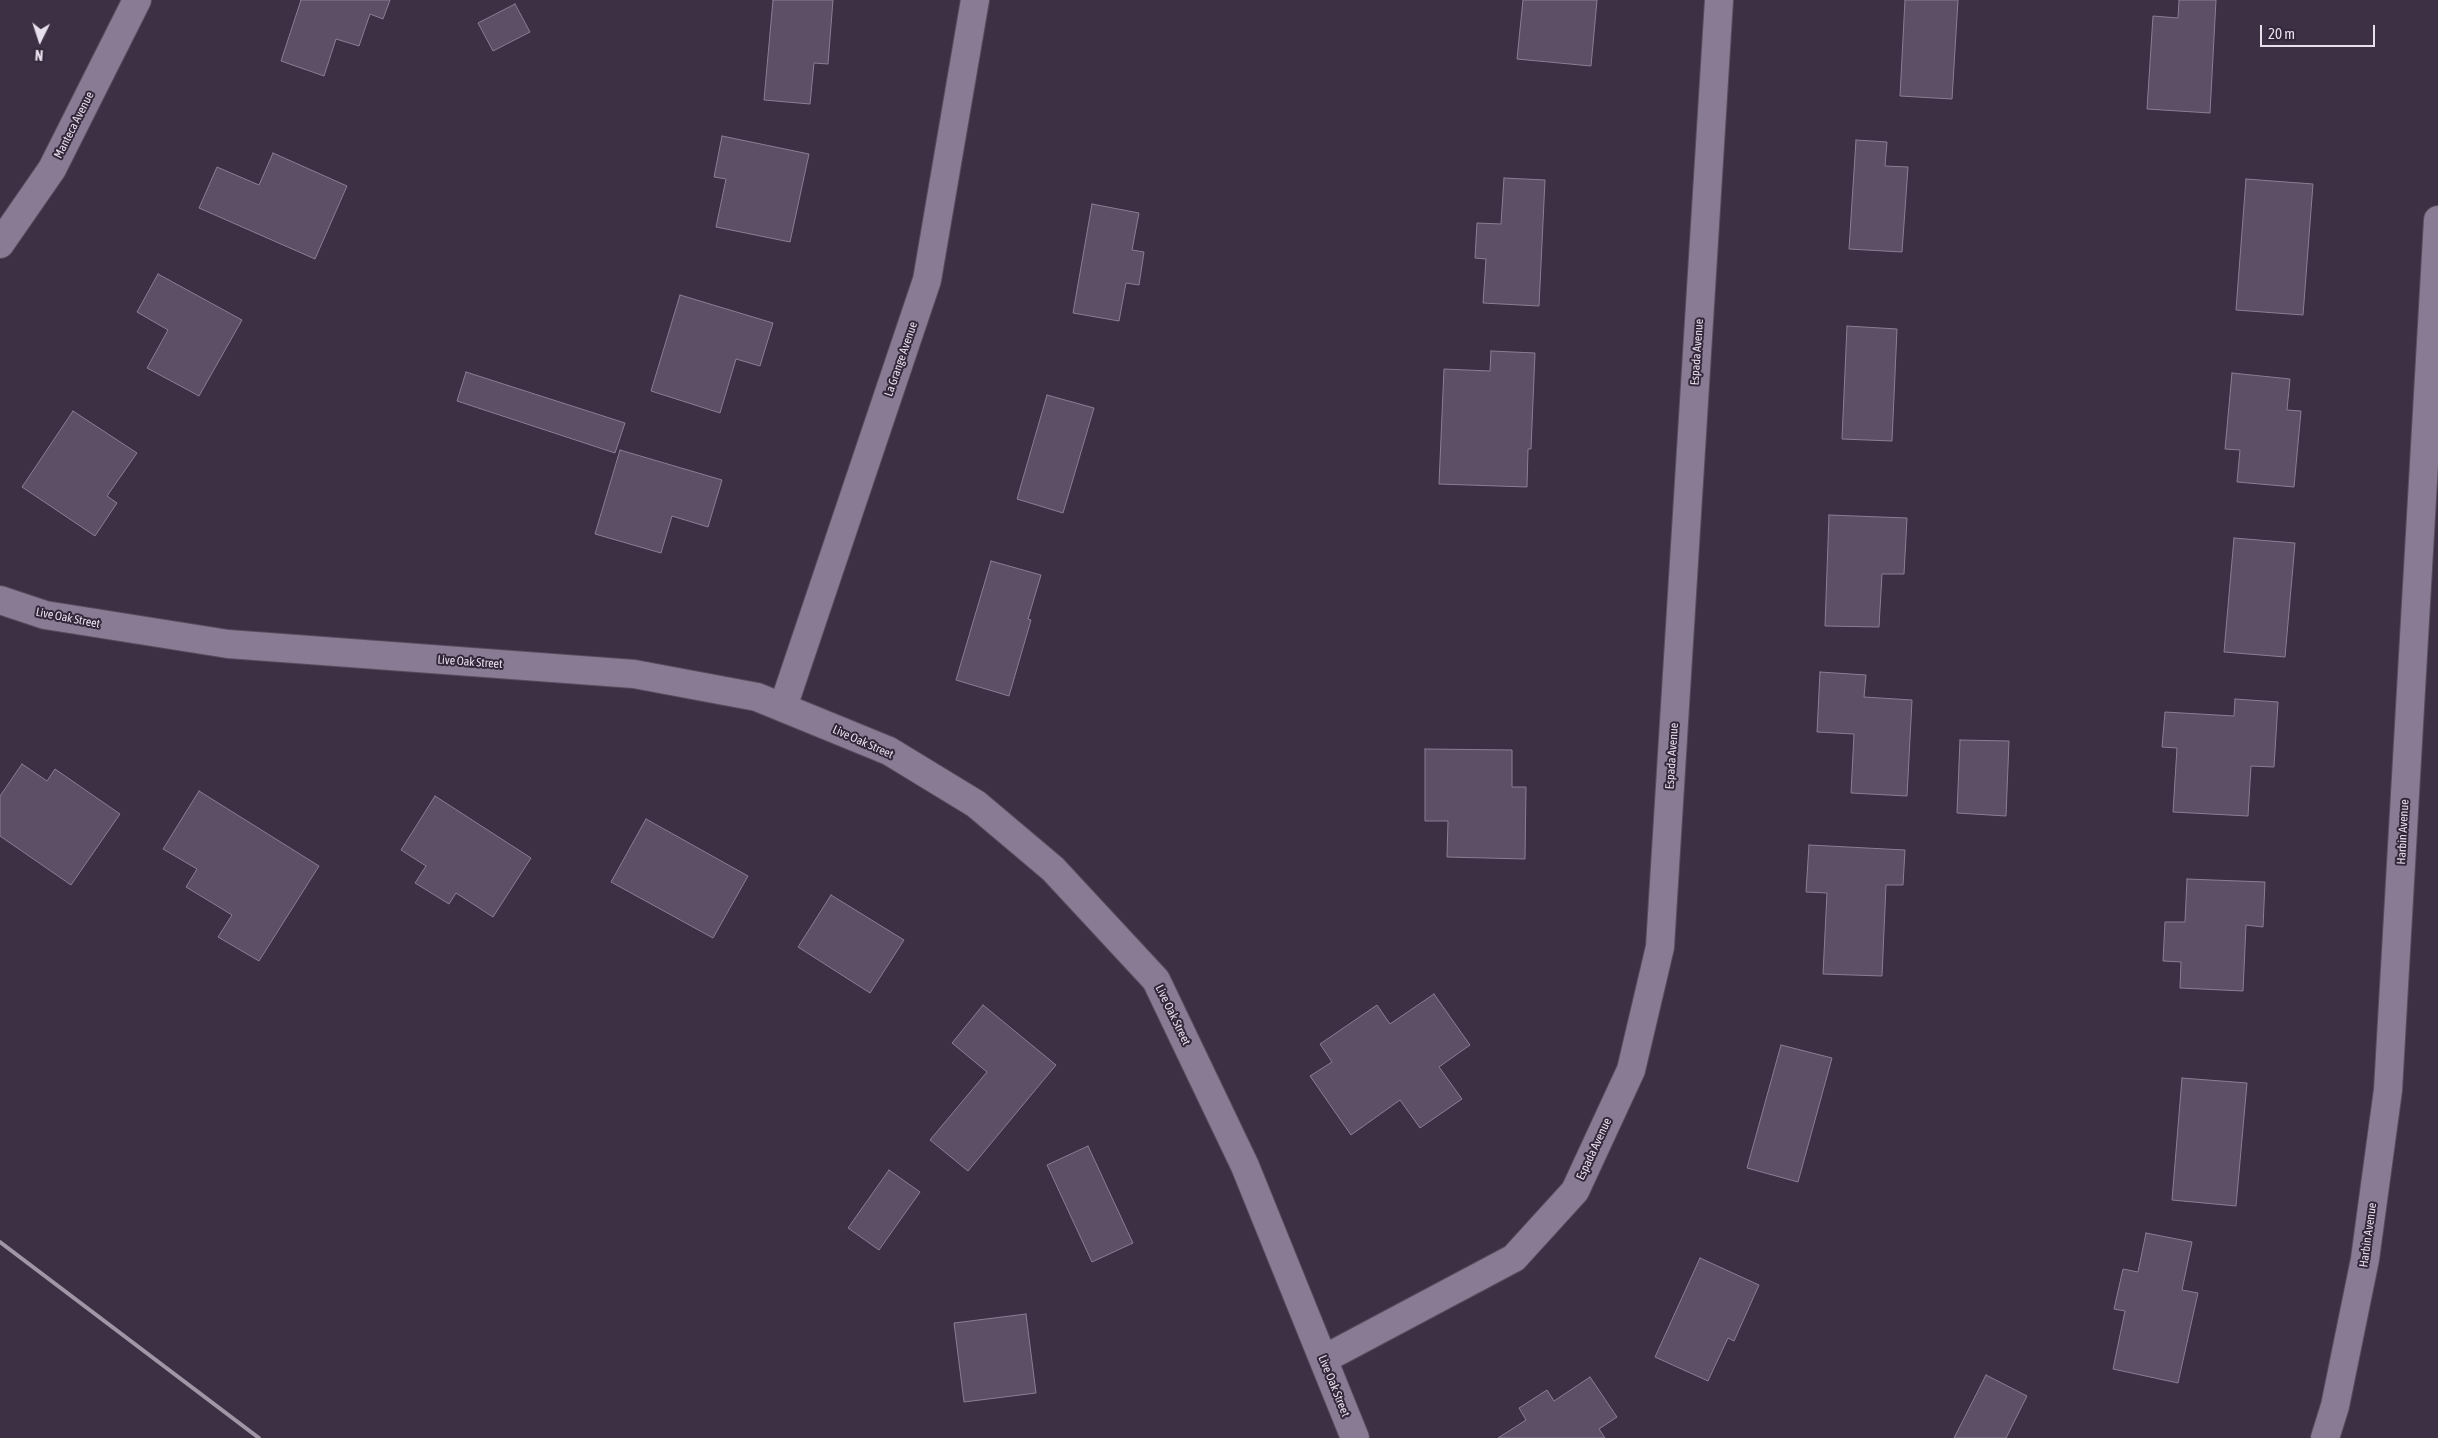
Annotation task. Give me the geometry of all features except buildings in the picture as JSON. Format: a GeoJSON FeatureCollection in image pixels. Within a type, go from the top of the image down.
{"type":"FeatureCollection","features":[{"type":"Feature","properties":{"kind":"street","name":"Manteca Avenue"},"geometry":{"type":"LineString","coordinates":[[0,244],[52,169],[137,0]]}},
{"type":"Feature","properties":{"kind":"street","name":"La Grange Avenue"},"geometry":{"type":"LineString","coordinates":[[783,707],[928,280],[975,0]]}},
{"type":"Feature","properties":{"kind":"street","name":"Espada Avenue"},"geometry":{"type":"LineString","coordinates":[[1324,1359],[1514,1258],[1575,1191],[1631,1070],[1660,947],[1720,0]]}},
{"type":"Feature","properties":{"kind":"street","name":"Harbin Avenue"},"geometry":{"type":"LineString","coordinates":[[2325,1438],[2336,1406],[2365,1260],[2388,1090],[2438,220]]}},
{"type":"Feature","properties":{"kind":"street","name":"Live Oak Street"},"geometry":{"type":"LineString","coordinates":[[0,600],[45,616],[228,644],[634,674],[757,697],[889,752],[976,804],[1053,869],[1156,980],[1245,1166],[1355,1438]]}},
{"type":"Feature","properties":{"kind":"railway"},"geometry":{"type":"LineString","coordinates":[[0,1242],[259,1438]]}}]}
